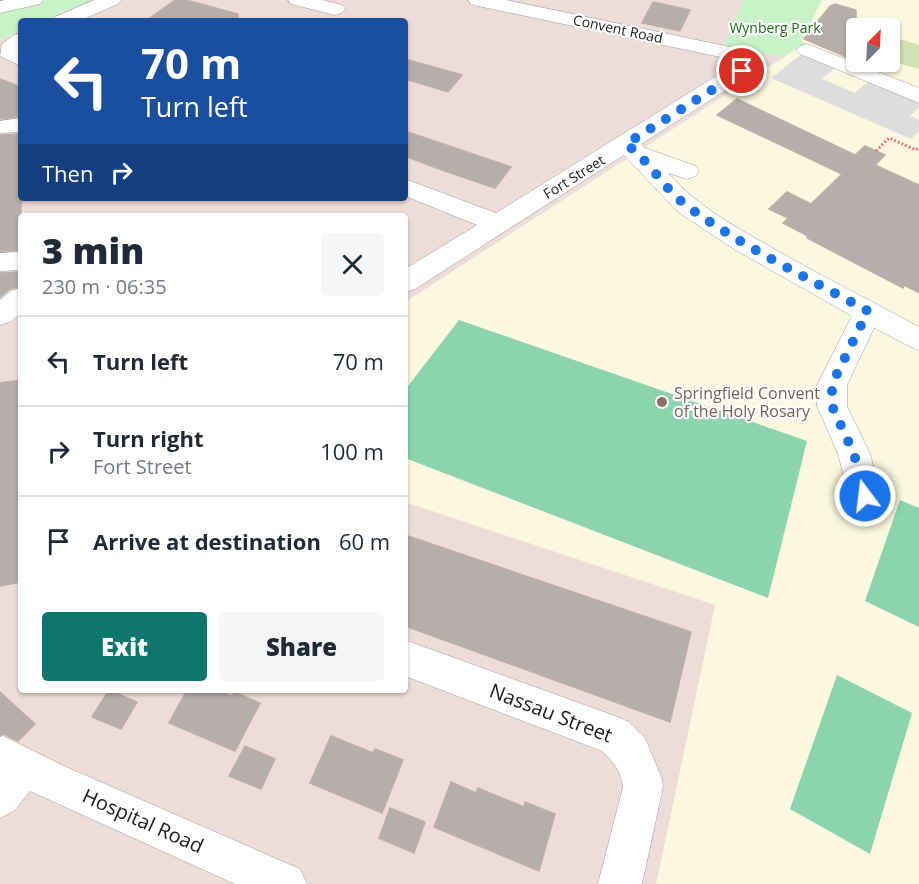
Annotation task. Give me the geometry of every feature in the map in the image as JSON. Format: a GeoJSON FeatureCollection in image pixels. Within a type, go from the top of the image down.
{"type":"FeatureCollection","features":[{"type":"Feature","properties":{"kind":"street"},"geometry":{"type":"LineString","coordinates":[[0,7],[33,0]]}},
{"type":"Feature","properties":{"kind":"street"},"geometry":{"type":"LineString","coordinates":[[69,18],[111,0]]}},
{"type":"Feature","properties":{"kind":"street"},"geometry":{"type":"LineString","coordinates":[[298,0],[335,9]]}},
{"type":"Feature","properties":{"kind":"street","name":"Convent Road"},"geometry":{"type":"LineString","coordinates":[[478,0],[730,53],[744,61],[745,68],[742,71]]}},
{"type":"Feature","properties":{"kind":"street"},"geometry":{"type":"LineString","coordinates":[[807,50],[919,96]]}},
{"type":"Feature","properties":{"kind":"street","name":"Fort Street"},"geometry":{"type":"LineString","coordinates":[[408,280],[500,224],[633,149],[742,71]]}},
{"type":"Feature","properties":{"kind":"street"},"geometry":{"type":"LineString","coordinates":[[633,149],[687,171]]}},
{"type":"Feature","properties":{"kind":"street"},"geometry":{"type":"LineString","coordinates":[[633,149],[662,183],[686,205],[745,243],[919,340]]}},
{"type":"Feature","properties":{"kind":"street"},"geometry":{"type":"LineString","coordinates":[[408,188],[500,224]]}},
{"type":"Feature","properties":{"kind":"street"},"geometry":{"type":"LineString","coordinates":[[0,262],[18,261]]}},
{"type":"Feature","properties":{"kind":"street"},"geometry":{"type":"LineString","coordinates":[[0,315],[18,300]]}},
{"type":"Feature","properties":{"kind":"street"},"geometry":{"type":"LineString","coordinates":[[865,496],[854,454],[832,406],[832,384],[868,311]]}},
{"type":"Feature","properties":{"kind":"street","name":"Nassau Street"},"geometry":{"type":"LineString","coordinates":[[408,659],[615,736],[627,746],[636,759],[643,787],[620,884]]}},
{"type":"Feature","properties":{"kind":"street","name":"Hospital Road"},"geometry":{"type":"LineString","coordinates":[[9,773],[285,884]]}},
{"type":"Feature","properties":{"kind":"path"},"geometry":{"type":"LineString","coordinates":[[876,151],[889,138],[916,150],[919,147]]}},
{"type":"Feature","properties":{"kind":"shaded area"},"geometry":{"type":"Polygon","coordinates":[[[95,0],[743,0],[723,46],[783,57],[408,300],[408,213],[18,213],[18,693],[408,693],[408,503],[715,605],[656,884],[0,884],[0,40],[18,32],[18,201],[408,201],[408,18],[52,18],[95,0]]]}},
{"type":"Feature","properties":{"kind":"shaded area","name":"Springfield Convent of the Holy Rosary"},"geometry":{"type":"Polygon","coordinates":[[[822,0],[919,0],[919,884],[656,884],[715,605],[408,503],[408,300],[805,44],[801,41],[822,0]]]}},
{"type":"Feature","properties":{"kind":"shaded area"},"geometry":{"type":"Polygon","coordinates":[[[807,50],[840,64],[822,79],[855,93],[873,77],[919,96],[919,107],[910,116],[919,120],[919,131],[911,139],[771,78],[807,50]]]}},
{"type":"Feature","properties":{"kind":"green space"},"geometry":{"type":"Polygon","coordinates":[[[0,0],[95,0],[52,18],[18,18],[18,32],[0,40],[0,0]]]}},
{"type":"Feature","properties":{"kind":"green space","name":"Wynberg Park"},"geometry":{"type":"Polygon","coordinates":[[[743,0],[822,0],[801,41],[805,43],[783,57],[723,47],[743,0]]]}},
{"type":"Feature","properties":{"kind":"green space"},"geometry":{"type":"Polygon","coordinates":[[[900,39],[919,45],[919,69],[900,64],[900,39]]]}},
{"type":"Feature","properties":{"kind":"green space"},"geometry":{"type":"Polygon","coordinates":[[[459,320],[807,441],[768,598],[408,459],[408,386],[459,320]]]}},
{"type":"Feature","properties":{"kind":"green space"},"geometry":{"type":"Polygon","coordinates":[[[900,500],[919,508],[919,627],[865,601],[900,500]]]}},
{"type":"Feature","properties":{"kind":"green space"},"geometry":{"type":"Polygon","coordinates":[[[837,675],[912,713],[870,854],[790,809],[837,675]]]}},
{"type":"Feature","properties":{"kind":"building"},"geometry":{"type":"Polygon","coordinates":[[[175,0],[186,0],[238,14],[238,18],[150,18],[175,0]]]}},
{"type":"Feature","properties":{"kind":"building"},"geometry":{"type":"Polygon","coordinates":[[[653,2],[690,10],[680,31],[642,23],[653,2]]]}},
{"type":"Feature","properties":{"kind":"building"},"geometry":{"type":"Polygon","coordinates":[[[835,4],[856,10],[856,18],[846,18],[846,57],[804,39],[830,6],[835,4]]]}},
{"type":"Feature","properties":{"kind":"building"},"geometry":{"type":"Polygon","coordinates":[[[408,60],[462,75],[448,92],[408,80],[408,60]]]}},
{"type":"Feature","properties":{"kind":"building"},"geometry":{"type":"Polygon","coordinates":[[[0,79],[18,86],[18,116],[0,119],[0,79]]]}},
{"type":"Feature","properties":{"kind":"building"},"geometry":{"type":"Polygon","coordinates":[[[737,99],[855,155],[865,146],[885,155],[875,165],[919,185],[919,293],[904,285],[903,288],[807,238],[808,236],[783,223],[788,218],[769,209],[787,192],[811,204],[842,174],[717,115],[737,99]]]}},
{"type":"Feature","properties":{"kind":"building"},"geometry":{"type":"Polygon","coordinates":[[[408,132],[511,167],[495,188],[408,157],[408,132]]]}},
{"type":"Feature","properties":{"kind":"building"},"geometry":{"type":"Polygon","coordinates":[[[18,134],[18,201],[21,201],[21,213],[18,213],[18,250],[0,251],[0,135],[18,134]]]}},
{"type":"Feature","properties":{"kind":"building"},"geometry":{"type":"Polygon","coordinates":[[[18,272],[18,287],[10,289],[0,297],[0,273],[18,272]]]}},
{"type":"Feature","properties":{"kind":"building"},"geometry":{"type":"Polygon","coordinates":[[[18,380],[18,583],[0,586],[0,383],[18,380]]]}},
{"type":"Feature","properties":{"kind":"building"},"geometry":{"type":"Polygon","coordinates":[[[408,536],[691,632],[670,722],[408,627],[408,536]]]}},
{"type":"Feature","properties":{"kind":"building"},"geometry":{"type":"Polygon","coordinates":[[[0,692],[35,724],[18,741],[4,734],[0,735],[0,692]]]}},
{"type":"Feature","properties":{"kind":"building"},"geometry":{"type":"Polygon","coordinates":[[[107,693],[116,693],[137,702],[121,729],[92,717],[107,693]]]}},
{"type":"Feature","properties":{"kind":"building"},"geometry":{"type":"Polygon","coordinates":[[[185,693],[224,693],[232,696],[236,693],[260,703],[235,751],[169,723],[185,693]]]}},
{"type":"Feature","properties":{"kind":"building"},"geometry":{"type":"Polygon","coordinates":[[[331,736],[373,753],[375,749],[403,760],[382,813],[310,783],[331,736]]]}},
{"type":"Feature","properties":{"kind":"building"},"geometry":{"type":"Polygon","coordinates":[[[245,746],[275,759],[261,789],[229,776],[245,746]]]}},
{"type":"Feature","properties":{"kind":"building"},"geometry":{"type":"Polygon","coordinates":[[[451,782],[476,793],[478,788],[524,807],[525,802],[555,814],[539,871],[434,827],[451,782]]]}},
{"type":"Feature","properties":{"kind":"building"},"geometry":{"type":"Polygon","coordinates":[[[390,808],[425,822],[414,853],[379,838],[390,808]]]}},
{"type":"Feature","properties":{"kind":"place","name":"Springfield Convent of the Holy Rosary"},"geometry":{"type":"Point","coordinates":[662,402]}},
{"type":"Feature","properties":{"kind":"route"},"geometry":{"type":"LineString","coordinates":[[742,71],[626,144],[640,154],[662,183],[686,205],[745,243],[868,311],[832,384],[832,406],[854,454],[865,496]]}}]}
